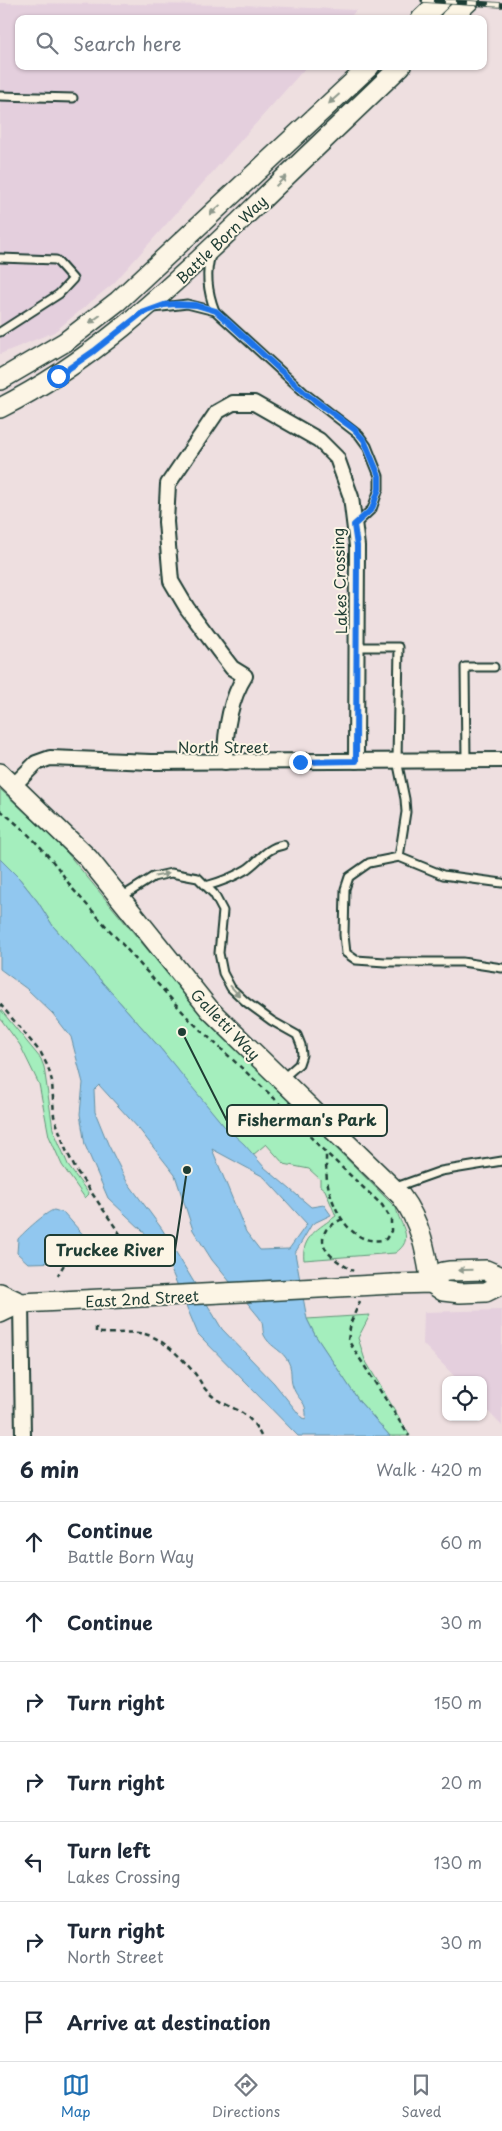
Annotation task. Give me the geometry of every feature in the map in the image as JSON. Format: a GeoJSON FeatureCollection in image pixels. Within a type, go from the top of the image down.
{"type":"FeatureCollection","features":[{"type":"Feature","properties":{"kind":"main road"},"geometry":{"type":"LineString","coordinates":[[425,15],[441,0]]}},
{"type":"Feature","properties":{"kind":"main road"},"geometry":{"type":"LineString","coordinates":[[454,15],[470,0]]}},
{"type":"Feature","properties":{"kind":"main road","name":"Battle Born Way"},"geometry":{"type":"LineString","coordinates":[[0,380],[65,342],[118,301],[366,70]]}},
{"type":"Feature","properties":{"kind":"main road","name":"Battle Born Way"},"geometry":{"type":"LineString","coordinates":[[0,408],[39,388],[76,364],[142,313],[397,70]]}},
{"type":"Feature","properties":{"kind":"main road","name":"Galletti Way"},"geometry":{"type":"LineString","coordinates":[[6,780],[88,858],[210,1010],[394,1188],[408,1206],[422,1232],[431,1283]]}},
{"type":"Feature","properties":{"kind":"main road"},"geometry":{"type":"LineString","coordinates":[[502,1277],[486,1270],[449,1271],[443,1272],[431,1283],[448,1293],[486,1292],[502,1284]]}},
{"type":"Feature","properties":{"kind":"main road","name":"East 2nd Street"},"geometry":{"type":"LineString","coordinates":[[0,1313],[21,1303],[431,1283]]}},
{"type":"Feature","properties":{"kind":"main road","name":"East 2nd Street"},"geometry":{"type":"LineString","coordinates":[[0,1293],[21,1303]]}},
{"type":"Feature","properties":{"kind":"street","name":"Lakes Crossing"},"geometry":{"type":"LineString","coordinates":[[225,762],[228,718],[239,686],[245,676],[232,668],[187,608],[171,581],[166,522],[168,484],[217,412],[233,403],[254,404],[319,440],[337,458],[351,498],[357,546],[356,761]]}},
{"type":"Feature","properties":{"kind":"street","name":"North Street"},"geometry":{"type":"LineString","coordinates":[[6,780],[36,763],[50,758],[225,762],[502,760]]}},
{"type":"Feature","properties":{"kind":"street"},"geometry":{"type":"LineString","coordinates":[[21,1303],[23,1436]]}},
{"type":"Feature","properties":{"kind":"lane"},"geometry":{"type":"LineString","coordinates":[[0,96],[73,98]]}},
{"type":"Feature","properties":{"kind":"lane"},"geometry":{"type":"LineString","coordinates":[[217,243],[210,261],[207,279],[208,291],[216,311],[306,394],[354,429],[364,440],[379,476],[379,489],[372,509],[354,525]]}},
{"type":"Feature","properties":{"kind":"lane"},"geometry":{"type":"LineString","coordinates":[[0,258],[56,260],[73,279],[59,294],[0,332]]}},
{"type":"Feature","properties":{"kind":"lane"},"geometry":{"type":"LineString","coordinates":[[142,313],[164,305],[175,304],[196,305],[216,311]]}},
{"type":"Feature","properties":{"kind":"lane"},"geometry":{"type":"LineString","coordinates":[[357,647],[399,647],[397,760],[406,812],[399,857]]}},
{"type":"Feature","properties":{"kind":"lane"},"geometry":{"type":"LineString","coordinates":[[466,760],[465,667],[494,667]]}},
{"type":"Feature","properties":{"kind":"lane"},"geometry":{"type":"LineString","coordinates":[[206,886],[228,879],[249,868],[273,847],[283,845]]}},
{"type":"Feature","properties":{"kind":"lane"},"geometry":{"type":"LineString","coordinates":[[502,883],[443,874],[399,857],[369,863],[350,877],[345,889],[344,935],[346,953],[356,960],[462,962],[502,968]]}},
{"type":"Feature","properties":{"kind":"lane"},"geometry":{"type":"LineString","coordinates":[[120,899],[145,881],[161,874],[171,873],[198,878],[206,886],[220,902],[223,911],[220,953],[223,973],[230,988],[272,1021],[297,1035],[301,1045],[302,1055],[299,1064],[281,1080]]}},
{"type":"Feature","properties":{"kind":"lane"},"geometry":{"type":"LineString","coordinates":[[394,1188],[441,1171],[502,1161]]}},
{"type":"Feature","properties":{"kind":"path"},"geometry":{"type":"LineString","coordinates":[[0,810],[31,836],[58,866],[71,887],[190,1020],[274,1098],[326,1152],[382,1205],[391,1218],[391,1231],[386,1239],[377,1242],[366,1240],[357,1235],[342,1218],[332,1201],[329,1190],[326,1152]]}},
{"type":"Feature","properties":{"kind":"path"},"geometry":{"type":"LineString","coordinates":[[0,1004],[40,1054],[48,1067],[52,1081],[54,1116],[66,1150],[76,1170],[120,1234],[107,1248],[87,1262],[65,1263],[58,1275]]}},
{"type":"Feature","properties":{"kind":"path"},"geometry":{"type":"LineString","coordinates":[[388,1215],[396,1212]]}},
{"type":"Feature","properties":{"kind":"path"},"geometry":{"type":"LineString","coordinates":[[342,1218],[326,1229],[323,1239],[327,1254],[358,1274]]}},
{"type":"Feature","properties":{"kind":"path"},"geometry":{"type":"LineString","coordinates":[[362,1295],[351,1322],[348,1340],[409,1436]]}},
{"type":"Feature","properties":{"kind":"path"},"geometry":{"type":"LineString","coordinates":[[96,1327],[96,1332],[105,1334],[138,1332],[154,1337],[167,1346],[195,1374],[207,1391],[221,1401],[246,1414],[261,1436]]}},
{"type":"Feature","properties":{"kind":"shaded area"},"geometry":{"type":"Polygon","coordinates":[[[0,3],[242,5],[356,10],[352,15],[15,15],[15,70],[303,70],[114,283],[54,332],[0,354],[0,3]]]}},
{"type":"Feature","properties":{"kind":"shaded area"},"geometry":{"type":"Polygon","coordinates":[[[502,1310],[502,1426],[487,1410],[487,1376],[454,1376],[423,1344],[424,1312],[502,1310]]]}},
{"type":"Feature","properties":{"kind":"green space"},"geometry":{"type":"Polygon","coordinates":[[[0,789],[63,848],[200,1013],[396,1208],[406,1237],[405,1243],[401,1248],[395,1253],[304,1260],[305,1245],[308,1239],[336,1216],[325,1190],[320,1186],[320,1179],[309,1169],[284,1164],[266,1144],[253,1155],[203,1102],[160,1048],[53,926],[38,902],[19,878],[0,859],[0,789]]]}},
{"type":"Feature","properties":{"kind":"green space"},"geometry":{"type":"Polygon","coordinates":[[[0,1009],[41,1059],[44,1067],[53,1129],[69,1167],[89,1194],[85,1198],[62,1165],[49,1136],[39,1084],[20,1045],[0,1018],[0,1009]]]}},
{"type":"Feature","properties":{"kind":"green space"},"geometry":{"type":"Polygon","coordinates":[[[370,1315],[358,1338],[365,1360],[410,1436],[390,1436],[359,1401],[315,1335],[307,1319],[370,1315]]]}},
{"type":"Feature","properties":{"kind":"water"},"geometry":{"type":"Polygon","coordinates":[[[0,859],[19,878],[38,902],[53,926],[160,1048],[224,1126],[244,1144],[264,1167],[311,1207],[324,1205],[331,1215],[312,1224],[295,1253],[307,1319],[315,1335],[359,1401],[390,1436],[298,1436],[198,1334],[169,1265],[142,1230],[108,1198],[85,1145],[80,1114],[83,1083],[71,1037],[53,1014],[27,989],[0,969],[0,859]],[[99,1085],[94,1090],[95,1112],[126,1180],[162,1229],[222,1329],[274,1383],[302,1418],[306,1419],[304,1404],[293,1387],[291,1369],[288,1362],[284,1355],[266,1339],[261,1319],[212,1260],[193,1230],[175,1175],[139,1129],[99,1085]],[[212,1149],[246,1232],[260,1250],[289,1249],[307,1224],[264,1177],[212,1149]]]}},
{"type":"Feature","properties":{"kind":"water"},"geometry":{"type":"Polygon","coordinates":[[[54,1210],[64,1213],[87,1239],[82,1258],[68,1262],[28,1263],[17,1253],[18,1239],[41,1218],[54,1210]]]}},
{"type":"Feature","properties":{"kind":"railway"},"geometry":{"type":"LineString","coordinates":[[423,0],[502,5]]}},
{"type":"Feature","properties":{"kind":"place","name":"Fisherman's Park"},"geometry":{"type":"Point","coordinates":[182,1032]}},
{"type":"Feature","properties":{"kind":"place","name":"Truckee River"},"geometry":{"type":"Point","coordinates":[187,1170]}},
{"type":"Feature","properties":{"kind":"route"},"geometry":{"type":"LineString","coordinates":[[58,376],[112,338],[142,313],[164,305],[196,305],[216,311],[306,394],[354,429],[364,440],[379,476],[380,483],[378,496],[372,509],[354,525],[357,546],[356,761],[300,762]]}}]}
